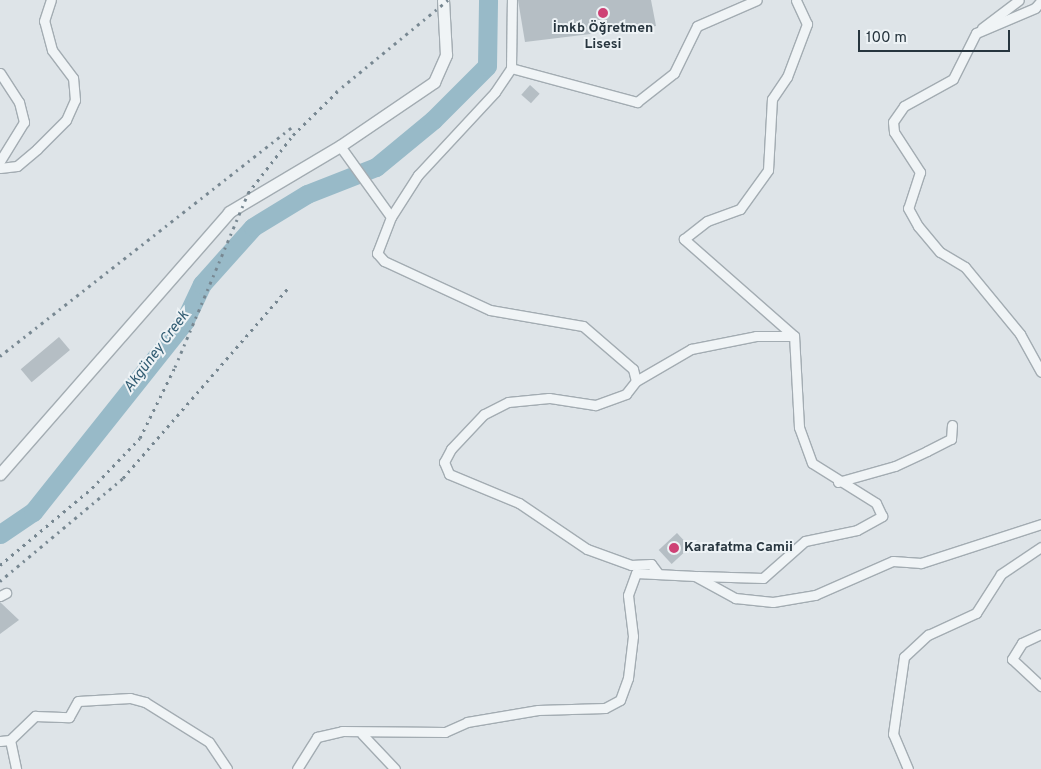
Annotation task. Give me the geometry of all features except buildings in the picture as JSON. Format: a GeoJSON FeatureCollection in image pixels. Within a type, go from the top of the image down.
{"type":"FeatureCollection","features":[{"type":"Feature","properties":{"kind":"street"},"geometry":{"type":"LineString","coordinates":[[0,168],[17,166],[38,149],[66,120],[75,100],[73,78],[52,50],[44,21],[51,0]]}},
{"type":"Feature","properties":{"kind":"street"},"geometry":{"type":"LineString","coordinates":[[0,474],[229,212],[340,146],[434,82],[446,55],[443,0]]}},
{"type":"Feature","properties":{"kind":"street"},"geometry":{"type":"LineString","coordinates":[[512,0],[510,68],[496,92],[418,175],[391,218],[377,253],[384,261],[490,310],[583,326],[633,369],[636,381]]}},
{"type":"Feature","properties":{"kind":"street"},"geometry":{"type":"LineString","coordinates":[[510,68],[637,102],[674,73],[697,26],[757,0]]}},
{"type":"Feature","properties":{"kind":"street"},"geometry":{"type":"LineString","coordinates":[[297,769],[318,738],[342,731],[362,734],[445,732],[467,722],[538,710],[605,708],[620,700],[628,678],[633,636],[628,595],[636,573],[657,572],[695,576],[763,578],[805,541],[857,530],[882,516],[876,503],[838,482],[812,463],[799,427],[794,336],[684,239],[707,221],[740,209],[768,170],[772,99],[787,77],[807,24],[796,0]]}},
{"type":"Feature","properties":{"kind":"street"},"geometry":{"type":"LineString","coordinates":[[1020,0],[976,33],[953,79],[904,106],[893,122],[894,132],[920,172],[908,208],[926,237],[965,267],[1020,334],[1041,372]]}},
{"type":"Feature","properties":{"kind":"street"},"geometry":{"type":"LineString","coordinates":[[976,33],[1035,8],[1041,1]]}},
{"type":"Feature","properties":{"kind":"street"},"geometry":{"type":"LineString","coordinates":[[0,73],[19,102],[24,122],[0,162]]}},
{"type":"Feature","properties":{"kind":"street"},"geometry":{"type":"LineString","coordinates":[[340,146],[364,185],[391,218]]}},
{"type":"Feature","properties":{"kind":"street"},"geometry":{"type":"LineString","coordinates":[[657,572],[651,564],[631,565],[587,550],[519,503],[449,474],[444,462],[484,414],[508,402],[549,398],[595,406],[626,394],[636,381],[691,349],[756,336],[794,336]]}},
{"type":"Feature","properties":{"kind":"street"},"geometry":{"type":"LineString","coordinates":[[838,482],[895,466],[927,451],[951,438],[952,425]]}},
{"type":"Feature","properties":{"kind":"street"},"geometry":{"type":"LineString","coordinates":[[695,576],[735,598],[774,602],[815,595],[893,561],[921,563],[1041,524]]}},
{"type":"Feature","properties":{"kind":"street"},"geometry":{"type":"LineString","coordinates":[[908,769],[893,734],[904,657],[928,635],[976,613],[1001,574],[1041,547]]}},
{"type":"Feature","properties":{"kind":"street"},"geometry":{"type":"LineString","coordinates":[[1041,634],[1022,643],[1012,658],[1041,686]]}},
{"type":"Feature","properties":{"kind":"street"},"geometry":{"type":"LineString","coordinates":[[0,741],[10,740],[35,716],[69,717],[78,701],[85,699],[130,698],[145,702],[209,742],[227,769]]}},
{"type":"Feature","properties":{"kind":"street"},"geometry":{"type":"LineString","coordinates":[[362,734],[395,769]]}},
{"type":"Feature","properties":{"kind":"street"},"geometry":{"type":"LineString","coordinates":[[10,740],[16,769]]}},
{"type":"Feature","properties":{"kind":"waterway","name":"Akgüney Creek"},"geometry":{"type":"LineString","coordinates":[[0,534],[33,512],[184,322],[202,284],[253,227],[307,194],[376,167],[433,120],[487,66],[488,0]]}},
{"type":"Feature","properties":{"kind":"railway"},"geometry":{"type":"LineString","coordinates":[[336,92],[448,0]]}},
{"type":"Feature","properties":{"kind":"railway"},"geometry":{"type":"LineString","coordinates":[[0,565],[92,488],[140,438],[175,367],[248,193],[293,135],[341,88]]}},
{"type":"Feature","properties":{"kind":"railway"},"geometry":{"type":"LineString","coordinates":[[0,356],[295,125]]}},
{"type":"Feature","properties":{"kind":"railway"},"geometry":{"type":"LineString","coordinates":[[0,581],[123,478],[289,287]]}},
{"type":"Feature","properties":{"kind":"place","name":"İmkb Öğretmen Lisesi"},"geometry":{"type":"Point","coordinates":[603,13]}},
{"type":"Feature","properties":{"kind":"place","name":"Karafatma Camii"},"geometry":{"type":"Point","coordinates":[674,548]}}]}
